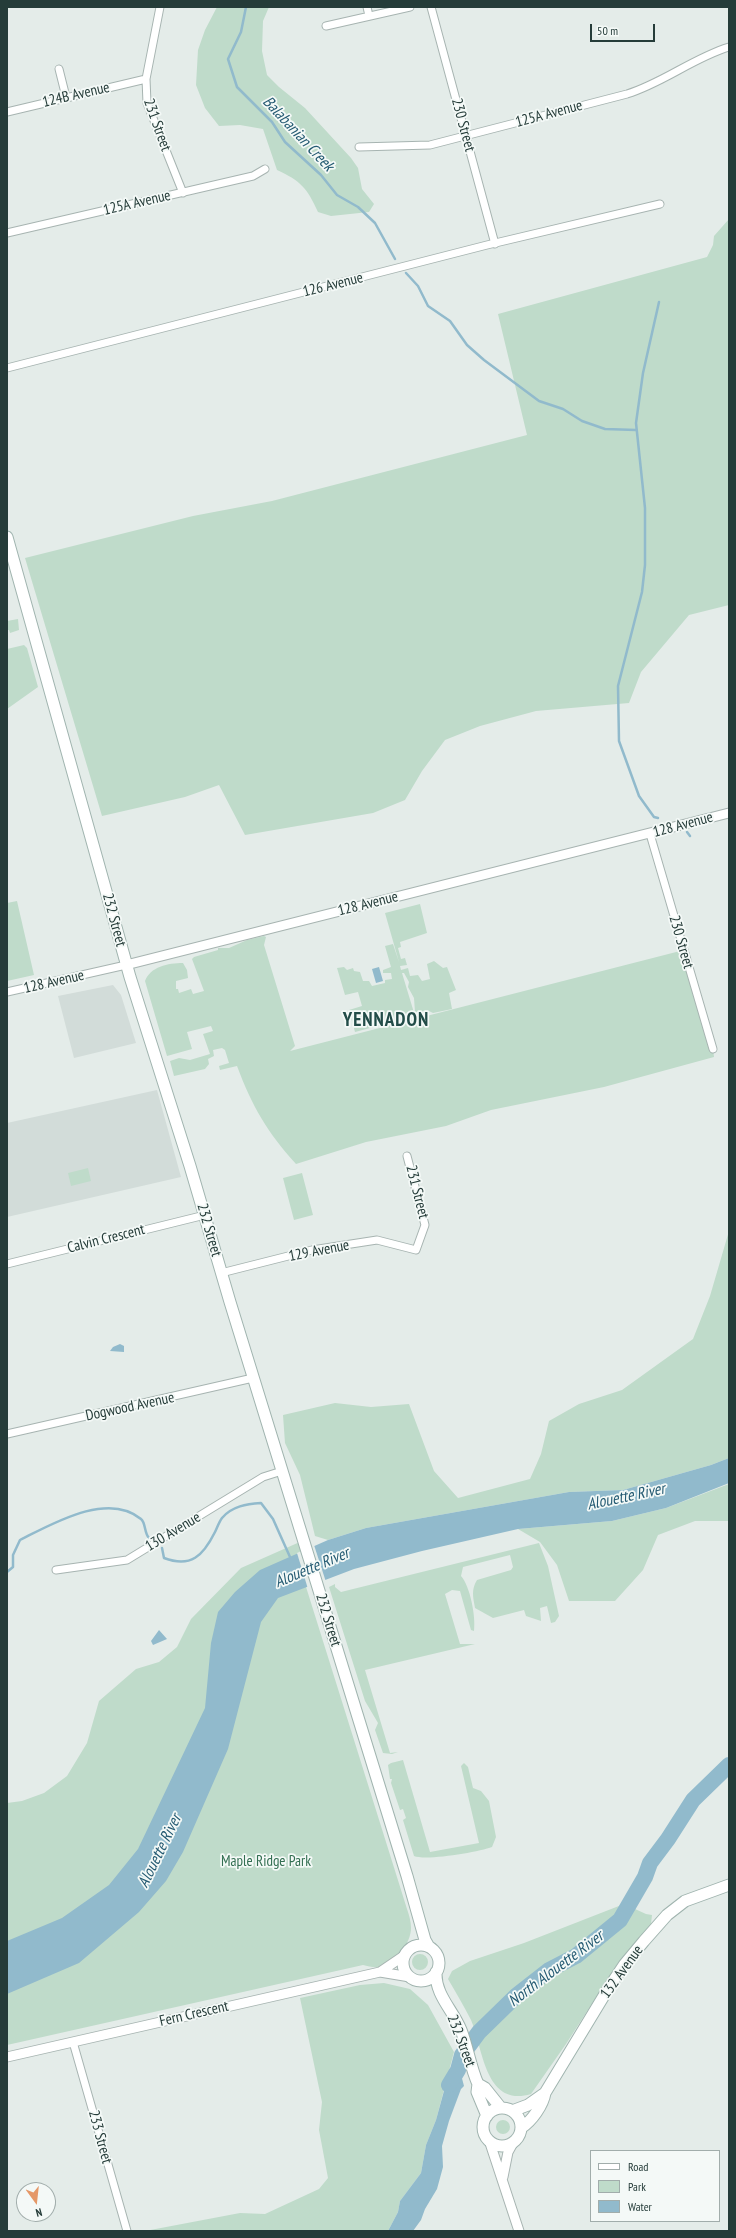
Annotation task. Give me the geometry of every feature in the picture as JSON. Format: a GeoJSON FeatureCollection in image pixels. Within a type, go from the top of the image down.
{"type":"FeatureCollection","features":[{"type":"Feature","properties":{"kind":"main road","name":"232 Street"},"geometry":{"type":"LineString","coordinates":[[7,537],[126,965],[205,1215],[221,1274],[407,1876],[419,1920],[429,1947]]}},
{"type":"Feature","properties":{"kind":"main road","name":"132 Avenue"},"geometry":{"type":"LineString","coordinates":[[521,2128],[527,2124],[543,2102],[545,2093],[608,1989],[624,1965],[644,1940],[667,1915],[685,1901],[729,1885]]}},
{"type":"Feature","properties":{"kind":"main road"},"geometry":{"type":"LineString","coordinates":[[407,1952],[416,1946],[429,1947],[437,1957],[438,1964],[436,1972],[427,1979],[415,1979],[404,1967],[407,1952],[419,1920]]}},
{"type":"Feature","properties":{"kind":"main road","name":"232 Street"},"geometry":{"type":"LineString","coordinates":[[436,1972],[437,1986],[442,1999],[460,2028],[486,2116]]}},
{"type":"Feature","properties":{"kind":"main road","name":"232 Street"},"geometry":{"type":"LineString","coordinates":[[415,1979],[442,1999]]}},
{"type":"Feature","properties":{"kind":"main road","name":"232 Street"},"geometry":{"type":"LineString","coordinates":[[476,2080],[485,2088],[501,2108]]}},
{"type":"Feature","properties":{"kind":"main road","name":"132 Avenue"},"geometry":{"type":"LineString","coordinates":[[512,2111],[528,2105],[545,2093]]}},
{"type":"Feature","properties":{"kind":"main road"},"geometry":{"type":"LineString","coordinates":[[501,2108],[512,2111],[518,2116],[521,2128],[520,2134],[513,2143],[500,2146],[489,2140],[484,2129],[486,2116],[501,2108]]}},
{"type":"Feature","properties":{"kind":"street","name":"231 Street"},"geometry":{"type":"LineString","coordinates":[[160,7],[146,79],[149,109],[183,193]]}},
{"type":"Feature","properties":{"kind":"street"},"geometry":{"type":"LineString","coordinates":[[367,7],[369,16]]}},
{"type":"Feature","properties":{"kind":"street"},"geometry":{"type":"LineString","coordinates":[[326,26],[410,7]]}},
{"type":"Feature","properties":{"kind":"street","name":"230 Street"},"geometry":{"type":"LineString","coordinates":[[431,7],[495,244]]}},
{"type":"Feature","properties":{"kind":"street","name":"125A Avenue"},"geometry":{"type":"LineString","coordinates":[[359,147],[430,145],[639,90],[666,78],[692,62],[729,47]]}},
{"type":"Feature","properties":{"kind":"street"},"geometry":{"type":"LineString","coordinates":[[59,69],[66,97]]}},
{"type":"Feature","properties":{"kind":"street","name":"124B Avenue"},"geometry":{"type":"LineString","coordinates":[[7,112],[146,79]]}},
{"type":"Feature","properties":{"kind":"street","name":"125A Avenue"},"geometry":{"type":"LineString","coordinates":[[7,233],[253,176],[265,169]]}},
{"type":"Feature","properties":{"kind":"street","name":"126 Avenue"},"geometry":{"type":"LineString","coordinates":[[7,368],[495,244],[660,204]]}},
{"type":"Feature","properties":{"kind":"street","name":"128 Avenue"},"geometry":{"type":"LineString","coordinates":[[7,992],[126,965],[729,813]]}},
{"type":"Feature","properties":{"kind":"street","name":"230 Street"},"geometry":{"type":"LineString","coordinates":[[650,834],[713,1049]]}},
{"type":"Feature","properties":{"kind":"street","name":"231 Street"},"geometry":{"type":"LineString","coordinates":[[407,1156],[425,1225],[416,1250]]}},
{"type":"Feature","properties":{"kind":"street","name":"Calvin Crescent"},"geometry":{"type":"LineString","coordinates":[[7,1264],[205,1215]]}},
{"type":"Feature","properties":{"kind":"street","name":"129 Avenue"},"geometry":{"type":"LineString","coordinates":[[221,1274],[312,1250],[377,1240],[416,1250]]}},
{"type":"Feature","properties":{"kind":"street","name":"Dogwood Avenue"},"geometry":{"type":"LineString","coordinates":[[7,1434],[253,1378]]}},
{"type":"Feature","properties":{"kind":"street","name":"130 Avenue"},"geometry":{"type":"LineString","coordinates":[[56,1570],[127,1560],[262,1477],[282,1471]]}},
{"type":"Feature","properties":{"kind":"street","name":"Fern Crescent"},"geometry":{"type":"LineString","coordinates":[[7,2057],[380,1972],[407,1952]]}},
{"type":"Feature","properties":{"kind":"street","name":"Fern Crescent"},"geometry":{"type":"LineString","coordinates":[[380,1972],[415,1979]]}},
{"type":"Feature","properties":{"kind":"street","name":"233 Street"},"geometry":{"type":"LineString","coordinates":[[73,2042],[127,2231]]}},
{"type":"Feature","properties":{"kind":"street"},"geometry":{"type":"LineString","coordinates":[[489,2140],[519,2231]]}},
{"type":"Feature","properties":{"kind":"street"},"geometry":{"type":"LineString","coordinates":[[502,2178],[508,2152],[513,2143]]}},
{"type":"Feature","properties":{"kind":"shaded area"},"geometry":{"type":"Polygon","coordinates":[[[113,985],[121,995],[136,1043],[74,1058],[58,996],[113,985]]]}},
{"type":"Feature","properties":{"kind":"shaded area"},"geometry":{"type":"Polygon","coordinates":[[[157,1090],[181,1177],[7,1217],[7,1123],[157,1090]]]}},
{"type":"Feature","properties":{"kind":"green space"},"geometry":{"type":"Polygon","coordinates":[[[217,7],[269,7],[263,21],[262,51],[267,75],[305,108],[351,158],[358,168],[362,189],[374,204],[369,212],[331,216],[318,212],[307,191],[298,182],[277,170],[263,129],[240,125],[219,126],[205,108],[196,85],[198,50],[205,30],[217,7]]]}},
{"type":"Feature","properties":{"kind":"green space"},"geometry":{"type":"Polygon","coordinates":[[[729,219],[729,605],[689,615],[641,672],[629,703],[536,711],[480,726],[445,740],[422,771],[405,800],[373,813],[245,835],[219,785],[185,797],[102,816],[25,558],[193,516],[272,501],[527,435],[498,314],[707,257],[713,245],[714,236],[729,219]]]}},
{"type":"Feature","properties":{"kind":"green space"},"geometry":{"type":"Polygon","coordinates":[[[18,619],[19,630],[10,633],[9,630],[7,630],[7,621],[18,619]]]}},
{"type":"Feature","properties":{"kind":"green space"},"geometry":{"type":"Polygon","coordinates":[[[24,645],[27,648],[38,687],[7,709],[7,649],[24,645]]]}},
{"type":"Feature","properties":{"kind":"green space"},"geometry":{"type":"Polygon","coordinates":[[[17,901],[34,975],[7,981],[7,903],[17,901]]]}},
{"type":"Feature","properties":{"kind":"green space"},"geometry":{"type":"Polygon","coordinates":[[[420,904],[427,933],[400,942],[401,947],[398,948],[401,959],[405,958],[407,965],[400,966],[401,970],[408,968],[410,976],[418,975],[422,981],[430,979],[427,964],[434,961],[443,968],[447,967],[456,990],[449,993],[452,1009],[433,1013],[429,1011],[415,1012],[414,998],[408,987],[409,982],[404,973],[402,973],[415,1016],[355,1032],[349,1010],[362,1006],[358,992],[345,995],[337,968],[344,967],[347,970],[353,968],[354,971],[360,972],[363,981],[369,981],[372,986],[385,983],[385,980],[392,979],[391,973],[383,973],[383,970],[391,967],[385,946],[393,944],[399,962],[385,913],[420,904]]]}},
{"type":"Feature","properties":{"kind":"green space"},"geometry":{"type":"Polygon","coordinates":[[[264,936],[266,937],[264,945],[295,1046],[290,1051],[684,950],[714,1057],[604,1087],[491,1110],[446,1126],[366,1142],[296,1164],[261,1118],[248,1094],[237,1066],[220,1070],[219,1066],[229,1063],[225,1050],[222,1048],[213,1050],[214,1056],[208,1059],[209,1064],[205,1069],[174,1076],[170,1061],[179,1058],[190,1060],[210,1054],[203,1034],[213,1031],[211,1026],[187,1032],[192,1049],[167,1056],[145,981],[147,976],[155,969],[166,965],[183,963],[187,970],[188,978],[176,981],[176,989],[178,989],[179,993],[191,989],[193,994],[204,991],[192,959],[194,957],[218,950],[218,948],[229,948],[247,940],[264,936]]]}},
{"type":"Feature","properties":{"kind":"green space"},"geometry":{"type":"Polygon","coordinates":[[[88,1168],[91,1181],[71,1186],[68,1173],[88,1168]]]}},
{"type":"Feature","properties":{"kind":"green space"},"geometry":{"type":"Polygon","coordinates":[[[302,1173],[313,1215],[294,1220],[283,1178],[302,1173]]]}},
{"type":"Feature","properties":{"kind":"green space"},"geometry":{"type":"Polygon","coordinates":[[[729,1231],[729,1458],[711,1465],[623,1490],[569,1492],[366,1528],[328,1540],[315,1536],[300,1475],[285,1443],[283,1415],[335,1403],[371,1407],[409,1404],[434,1471],[458,1498],[530,1479],[541,1454],[549,1421],[579,1404],[622,1390],[693,1339],[710,1296],[729,1231]]]}},
{"type":"Feature","properties":{"kind":"green space"},"geometry":{"type":"Polygon","coordinates":[[[729,1484],[729,1521],[695,1521],[658,1535],[643,1570],[615,1601],[569,1601],[557,1565],[540,1542],[518,1529],[612,1521],[666,1508],[729,1484]]]}},
{"type":"Feature","properties":{"kind":"green space","name":"Maple Ridge Park"},"geometry":{"type":"Polygon","coordinates":[[[302,1541],[305,1552],[296,1555],[410,1918],[410,1934],[405,1946],[396,1957],[385,1965],[379,1967],[363,1965],[7,2045],[7,1803],[22,1801],[44,1793],[67,1776],[87,1743],[99,1701],[136,1669],[159,1662],[177,1647],[191,1619],[241,1568],[302,1541]]]}},
{"type":"Feature","properties":{"kind":"green space"},"geometry":{"type":"Polygon","coordinates":[[[539,1543],[548,1566],[559,1616],[555,1622],[551,1623],[547,1606],[540,1608],[541,1621],[526,1616],[524,1610],[493,1618],[475,1608],[473,1590],[477,1580],[511,1570],[513,1567],[510,1555],[463,1567],[461,1576],[470,1594],[472,1602],[474,1631],[471,1630],[460,1591],[452,1590],[445,1594],[460,1644],[475,1644],[365,1670],[390,1753],[398,1752],[392,1754],[383,1753],[375,1730],[378,1723],[365,1701],[329,1587],[335,1584],[335,1587],[341,1592],[539,1543]]]}},
{"type":"Feature","properties":{"kind":"green space"},"geometry":{"type":"Polygon","coordinates":[[[403,1760],[430,1852],[479,1843],[461,1766],[464,1763],[468,1767],[473,1788],[481,1791],[489,1801],[496,1837],[492,1847],[441,1857],[414,1856],[403,1820],[406,1818],[403,1809],[400,1810],[391,1783],[392,1779],[390,1779],[388,1765],[403,1760]]]}},
{"type":"Feature","properties":{"kind":"green space"},"geometry":{"type":"Polygon","coordinates":[[[624,1904],[646,1914],[652,1915],[651,1924],[618,1963],[566,2044],[531,2094],[516,2096],[504,2092],[495,2084],[488,2073],[471,2020],[448,1979],[452,1971],[470,1961],[524,1943],[624,1904]]]}},
{"type":"Feature","properties":{"kind":"green space"},"geometry":{"type":"Polygon","coordinates":[[[417,1954],[423,1954],[428,1959],[426,1968],[423,1970],[417,1970],[412,1965],[412,1959],[417,1954]]]}},
{"type":"Feature","properties":{"kind":"green space"},"geometry":{"type":"Polygon","coordinates":[[[384,1983],[410,1989],[428,2005],[454,2052],[436,2120],[426,2145],[421,2173],[400,2201],[398,2212],[388,2231],[145,2231],[240,2213],[265,2214],[319,2189],[328,2178],[319,2130],[322,2102],[300,1998],[360,1985],[384,1983]]]}},
{"type":"Feature","properties":{"kind":"green space"},"geometry":{"type":"Polygon","coordinates":[[[503,2120],[508,2122],[510,2127],[508,2132],[503,2134],[498,2132],[496,2127],[498,2122],[503,2120]]]}},
{"type":"Feature","properties":{"kind":"water"},"geometry":{"type":"Polygon","coordinates":[[[379,967],[383,981],[376,983],[372,969],[379,967]]]}},
{"type":"Feature","properties":{"kind":"water"},"geometry":{"type":"Polygon","coordinates":[[[120,1344],[124,1346],[124,1352],[110,1351],[113,1347],[120,1344]]]}},
{"type":"Feature","properties":{"kind":"water","name":"Alouette River"},"geometry":{"type":"Polygon","coordinates":[[[729,1458],[729,1483],[666,1508],[612,1521],[518,1529],[422,1551],[354,1569],[278,1598],[261,1622],[228,1749],[183,1852],[166,1881],[139,1912],[79,1963],[7,1994],[7,1941],[62,1918],[109,1885],[138,1849],[205,1708],[211,1643],[218,1612],[235,1592],[260,1570],[328,1540],[366,1528],[569,1492],[623,1490],[711,1465],[729,1458]]]}},
{"type":"Feature","properties":{"kind":"water"},"geometry":{"type":"Polygon","coordinates":[[[159,1630],[167,1639],[153,1645],[151,1641],[159,1630]]]}},
{"type":"Feature","properties":{"kind":"water"},"geometry":{"type":"Polygon","coordinates":[[[458,2063],[464,2086],[461,2089],[449,2121],[442,2146],[443,2167],[437,2189],[425,2209],[421,2220],[413,2231],[388,2231],[398,2212],[400,2201],[421,2173],[426,2145],[436,2120],[450,2069],[458,2063]]]}},
{"type":"Feature","properties":{"kind":"pier"},"geometry":{"type":"Polygon","coordinates":[[[314,1545],[326,1582],[308,1589],[297,1553],[314,1545]]]}},
{"type":"Feature","properties":{"kind":"waterway","name":"Balabanian Creek"},"geometry":{"type":"LineString","coordinates":[[246,7],[241,32],[228,59],[237,87],[272,122],[285,142],[321,175],[337,195],[358,207],[375,223],[395,259]]}},
{"type":"Feature","properties":{"kind":"waterway","name":"Balabanian Creek"},"geometry":{"type":"LineString","coordinates":[[406,273],[418,286],[428,306],[450,321],[467,345],[484,360],[539,401],[563,409],[582,421],[605,429],[636,430]]}},
{"type":"Feature","properties":{"kind":"waterway"},"geometry":{"type":"LineString","coordinates":[[658,818],[654,817],[639,796],[619,741],[618,686],[642,592],[645,565],[645,508],[636,423],[643,373],[659,302]]}},
{"type":"Feature","properties":{"kind":"waterway"},"geometry":{"type":"LineString","coordinates":[[687,832],[690,836]]}},
{"type":"Feature","properties":{"kind":"waterway"},"geometry":{"type":"LineString","coordinates":[[162,1548],[164,1558],[173,1561],[182,1562],[195,1558],[206,1548],[221,1520],[226,1514],[240,1506],[261,1503],[273,1519],[290,1557]]}},
{"type":"Feature","properties":{"kind":"waterway"},"geometry":{"type":"LineString","coordinates":[[7,1572],[13,1567],[13,1555],[20,1540],[48,1526],[80,1513],[97,1509],[113,1508],[128,1511],[143,1521],[149,1538]]}},
{"type":"Feature","properties":{"kind":"waterway","name":"North Alouette River"},"geometry":{"type":"LineString","coordinates":[[449,2085],[458,2070],[462,2055],[479,2032],[517,1995],[549,1970],[576,1956],[620,1920],[645,1877],[650,1863],[668,1839],[693,1800],[729,1765]]}},
{"type":"Feature","properties":{"kind":"district","name":"YENNADON"},"geometry":{"type":"Point","coordinates":[386,1021]}}]}
